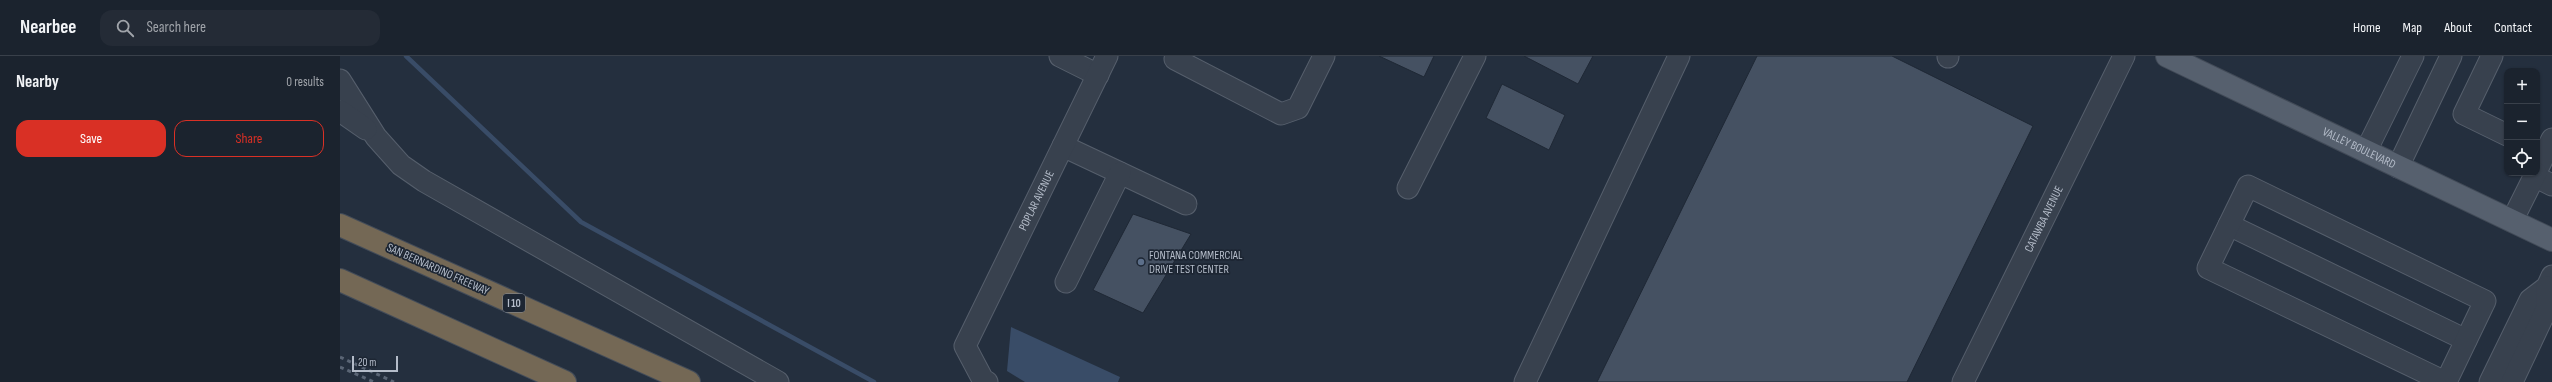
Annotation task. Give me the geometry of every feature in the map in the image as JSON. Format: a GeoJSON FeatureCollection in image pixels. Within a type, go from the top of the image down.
{"type":"FeatureCollection","features":[{"type":"Feature","properties":{"kind":"highway","name":"SAN BERNARDINO FREEWAY"},"geometry":{"type":"LineString","coordinates":[[340,225],[689,382]]}},
{"type":"Feature","properties":{"kind":"highway"},"geometry":{"type":"LineString","coordinates":[[340,280],[565,382]]}},
{"type":"Feature","properties":{"kind":"main road","name":"VALLEY BOULEVARD"},"geometry":{"type":"LineString","coordinates":[[2167,56],[2552,240]]}},
{"type":"Feature","properties":{"kind":"street"},"geometry":{"type":"LineString","coordinates":[[1060,56],[1098,75]]}},
{"type":"Feature","properties":{"kind":"street","name":"POPLAR AVENUE"},"geometry":{"type":"LineString","coordinates":[[987,382],[983,380],[965,346],[1107,56]]}},
{"type":"Feature","properties":{"kind":"street"},"geometry":{"type":"LineString","coordinates":[[1176,56],[1175,60],[1281,114],[1298,108],[1324,56]]}},
{"type":"Feature","properties":{"kind":"street"},"geometry":{"type":"LineString","coordinates":[[1408,188],[1474,56]]}},
{"type":"Feature","properties":{"kind":"street"},"geometry":{"type":"LineString","coordinates":[[1525,382],[1679,56]]}},
{"type":"Feature","properties":{"kind":"street","name":"CATAWBA AVENUE"},"geometry":{"type":"LineString","coordinates":[[1963,382],[2124,56]]}},
{"type":"Feature","properties":{"kind":"street"},"geometry":{"type":"LineString","coordinates":[[2366,151],[2413,56]]}},
{"type":"Feature","properties":{"kind":"street"},"geometry":{"type":"LineString","coordinates":[[2398,166],[2451,56]]}},
{"type":"Feature","properties":{"kind":"street"},"geometry":{"type":"LineString","coordinates":[[2492,56],[2464,114],[2504,134]]}},
{"type":"Feature","properties":{"kind":"street"},"geometry":{"type":"LineString","coordinates":[[340,80],[376,137],[401,165],[424,181],[778,382]]}},
{"type":"Feature","properties":{"kind":"street"},"geometry":{"type":"LineString","coordinates":[[340,111],[376,137]]}},
{"type":"Feature","properties":{"kind":"street"},"geometry":{"type":"LineString","coordinates":[[2512,221],[2540,176],[2552,139]]}},
{"type":"Feature","properties":{"kind":"street"},"geometry":{"type":"LineString","coordinates":[[1063,146],[1186,204]]}},
{"type":"Feature","properties":{"kind":"street"},"geometry":{"type":"LineString","coordinates":[[1066,282],[1120,173]]}},
{"type":"Feature","properties":{"kind":"street"},"geometry":{"type":"LineString","coordinates":[[2248,186],[2485,301],[2466,340],[2445,382],[2208,268],[2248,186]]}},
{"type":"Feature","properties":{"kind":"street"},"geometry":{"type":"LineString","coordinates":[[2229,225],[2466,340]]}},
{"type":"Feature","properties":{"kind":"street"},"geometry":{"type":"LineString","coordinates":[[2490,382],[2530,300],[2549,282]]}},
{"type":"Feature","properties":{"kind":"street"},"geometry":{"type":"LineString","coordinates":[[2512,382],[2547,308],[2549,282]]}},
{"type":"Feature","properties":{"kind":"water"},"geometry":{"type":"Polygon","coordinates":[[[1011,327],[1120,377],[1118,382],[1025,382],[1007,371],[1011,327]]]}},
{"type":"Feature","properties":{"kind":"building"},"geometry":{"type":"Polygon","coordinates":[[[1379,56],[1434,56],[1424,77],[1379,56]]]}},
{"type":"Feature","properties":{"kind":"building"},"geometry":{"type":"Polygon","coordinates":[[[1524,56],[1593,56],[1578,84],[1524,56]]]}},
{"type":"Feature","properties":{"kind":"building"},"geometry":{"type":"Polygon","coordinates":[[[1757,56],[1892,56],[2033,126],[1907,382],[1597,382],[1757,56]]]}},
{"type":"Feature","properties":{"kind":"building"},"geometry":{"type":"Polygon","coordinates":[[[1502,84],[1565,115],[1549,150],[1486,118],[1502,84]]]}},
{"type":"Feature","properties":{"kind":"building","name":"FONTANA COMMERCIAL DRIVE TEST CENTER"},"geometry":{"type":"Polygon","coordinates":[[[1133,214],[1191,234],[1143,313],[1093,290],[1133,214]]]}},
{"type":"Feature","properties":{"kind":"waterway"},"geometry":{"type":"LineString","coordinates":[[406,56],[581,222],[874,382]]}},
{"type":"Feature","properties":{"kind":"railway"},"geometry":{"type":"LineString","coordinates":[[340,357],[394,382]]}},
{"type":"Feature","properties":{"kind":"railway"},"geometry":{"type":"LineString","coordinates":[[340,367],[374,382]]}},
{"type":"Feature","properties":{"kind":"place","name":"FONTANA COMMERCIAL DRIVE TEST CENTER"},"geometry":{"type":"Point","coordinates":[1141,262]}}]}
